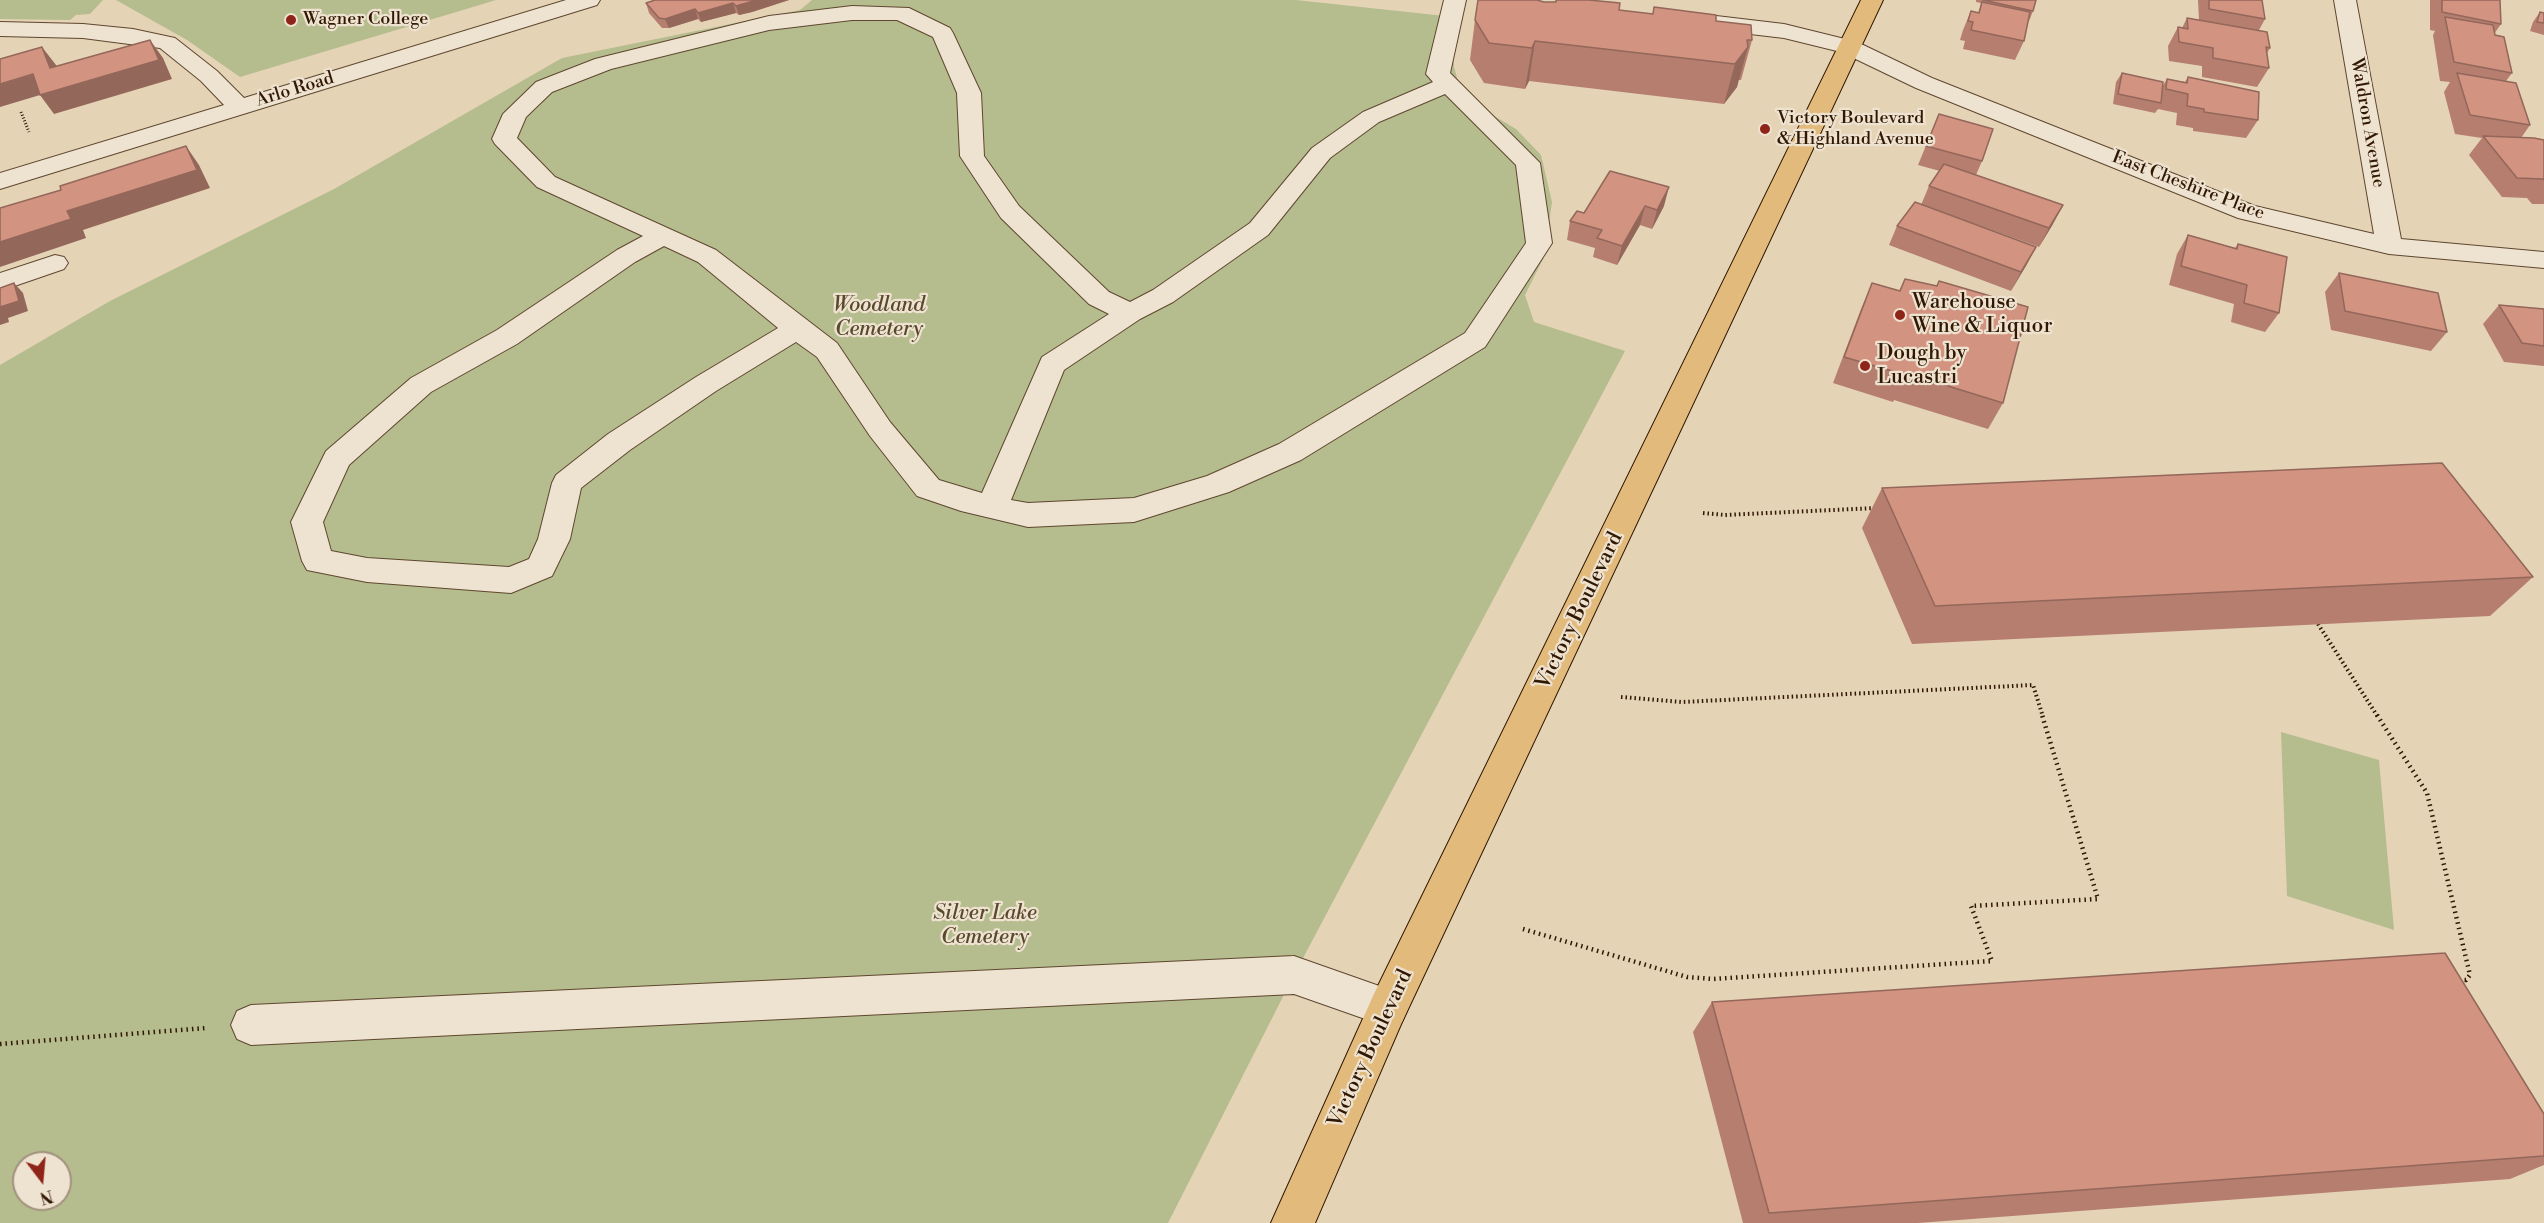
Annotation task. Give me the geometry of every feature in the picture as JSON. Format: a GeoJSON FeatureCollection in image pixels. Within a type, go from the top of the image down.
{"type":"FeatureCollection","features":[{"type":"Feature","properties":{"kind":"main road","name":"Victory Boulevard"},"geometry":{"type":"LineString","coordinates":[[1293,1223],[1388,1008],[1872,0]]}},
{"type":"Feature","properties":{"kind":"street","name":"Arlo Road"},"geometry":{"type":"LineString","coordinates":[[0,181],[589,0]]}},
{"type":"Feature","properties":{"kind":"street"},"geometry":{"type":"LineString","coordinates":[[1130,313],[1099,298],[1010,212],[972,156],[969,93],[942,33],[901,13],[852,13],[769,23],[603,63],[544,87],[514,114],[504,139],[546,182],[707,256],[797,329],[827,350],[880,429],[928,488],[1028,515],[1134,510],[1218,484],[1290,452],[1475,340],[1539,243],[1528,163],[1438,74],[1455,0]]}},
{"type":"Feature","properties":{"kind":"street","name":"Waldron Avenue"},"geometry":{"type":"LineString","coordinates":[[2345,0],[2389,246]]}},
{"type":"Feature","properties":{"kind":"street","name":"East Cheshire Place"},"geometry":{"type":"LineString","coordinates":[[1690,20],[1784,31],[1849,47],[1924,83],[2247,212],[2389,246],[2544,260]]}},
{"type":"Feature","properties":{"kind":"street"},"geometry":{"type":"LineString","coordinates":[[0,29],[134,36],[167,43],[209,76],[239,107]]}},
{"type":"Feature","properties":{"kind":"street"},"geometry":{"type":"LineString","coordinates":[[992,507],[1053,364],[1130,313],[1163,296],[1259,229],[1321,153],[1371,117],[1448,84]]}},
{"type":"Feature","properties":{"kind":"street"},"geometry":{"type":"LineString","coordinates":[[665,235],[626,256],[507,337],[421,385],[337,459],[307,522],[318,561],[377,571],[511,580],[541,567],[554,539],[567,483],[629,435],[706,384],[797,329]]}},
{"type":"Feature","properties":{"kind":"street"},"geometry":{"type":"LineString","coordinates":[[0,282],[55,263]]}},
{"type":"Feature","properties":{"kind":"street"},"geometry":{"type":"LineString","coordinates":[[251,1025],[1294,975],[1388,1008]]}},
{"type":"Feature","properties":{"kind":"path"},"geometry":{"type":"LineString","coordinates":[[21,112],[29,132]]}},
{"type":"Feature","properties":{"kind":"path"},"geometry":{"type":"LineString","coordinates":[[1703,513],[1725,515],[1877,508]]}},
{"type":"Feature","properties":{"kind":"path"},"geometry":{"type":"LineString","coordinates":[[2318,624],[2427,793],[2470,975],[2466,980],[2454,980]]}},
{"type":"Feature","properties":{"kind":"path"},"geometry":{"type":"LineString","coordinates":[[1523,929],[1687,977],[1713,979],[1992,961],[1971,906],[2098,898],[2033,685],[1682,702],[1621,697]]}},
{"type":"Feature","properties":{"kind":"path"},"geometry":{"type":"LineString","coordinates":[[0,1044],[251,1025]]}},
{"type":"Feature","properties":{"kind":"green space"},"geometry":{"type":"Polygon","coordinates":[[[0,0],[103,0],[90,14],[76,15],[70,20],[0,19],[0,0]]]}},
{"type":"Feature","properties":{"kind":"green space","name":"Wagner College"},"geometry":{"type":"Polygon","coordinates":[[[116,0],[496,0],[240,77],[187,40],[116,0]]]}},
{"type":"Feature","properties":{"kind":"green space"},"geometry":{"type":"Polygon","coordinates":[[[812,0],[1296,0],[1463,18],[1453,44],[1454,67],[1458,81],[1489,113],[1516,129],[1541,155],[1552,202],[1544,257],[1525,295],[1534,322],[1625,351],[1294,975],[1168,1223],[0,1223],[0,365],[110,301],[334,189],[562,58],[800,10],[812,0]]]}},
{"type":"Feature","properties":{"kind":"green space"},"geometry":{"type":"Polygon","coordinates":[[[2281,732],[2379,760],[2394,930],[2287,896],[2281,732]]]}},
{"type":"Feature","properties":{"kind":"building"},"geometry":{"type":"Polygon","coordinates":[[[655,0],[757,0],[736,6],[733,3],[698,13],[695,9],[665,19],[659,18],[646,3],[655,0]]]}},
{"type":"Feature","properties":{"kind":"building"},"geometry":{"type":"Polygon","coordinates":[[[1478,0],[1556,2],[1556,0],[1589,0],[1620,3],[1619,10],[1653,14],[1654,7],[1716,15],[1716,21],[1751,25],[1752,40],[1747,40],[1748,47],[1735,64],[1535,41],[1532,48],[1489,43],[1475,20],[1478,0]]]}},
{"type":"Feature","properties":{"kind":"building"},"geometry":{"type":"Polygon","coordinates":[[[1983,0],[2036,0],[2033,11],[1983,0]]]}},
{"type":"Feature","properties":{"kind":"building"},"geometry":{"type":"Polygon","coordinates":[[[2209,0],[2262,0],[2265,19],[2209,9],[2209,0]]]}},
{"type":"Feature","properties":{"kind":"building"},"geometry":{"type":"Polygon","coordinates":[[[2442,0],[2500,0],[2501,24],[2442,12],[2442,0]]]}},
{"type":"Feature","properties":{"kind":"building"},"geometry":{"type":"Polygon","coordinates":[[[1982,2],[2030,12],[2024,41],[1971,30],[1973,22],[1968,21],[1971,11],[1979,13],[1982,2]]]}},
{"type":"Feature","properties":{"kind":"building"},"geometry":{"type":"Polygon","coordinates":[[[2540,12],[2544,13],[2544,23],[2537,22],[2540,12]]]}},
{"type":"Feature","properties":{"kind":"building"},"geometry":{"type":"Polygon","coordinates":[[[2445,17],[2493,25],[2495,35],[2504,37],[2512,73],[2454,62],[2445,17]]]}},
{"type":"Feature","properties":{"kind":"building"},"geometry":{"type":"Polygon","coordinates":[[[2187,18],[2267,32],[2270,48],[2266,47],[2269,68],[2213,58],[2213,48],[2179,42],[2178,27],[2188,29],[2187,18]]]}},
{"type":"Feature","properties":{"kind":"building"},"geometry":{"type":"Polygon","coordinates":[[[150,40],[159,60],[40,95],[33,74],[0,84],[0,59],[42,47],[50,68],[150,40]]]}},
{"type":"Feature","properties":{"kind":"building"},"geometry":{"type":"Polygon","coordinates":[[[2122,73],[2163,82],[2161,103],[2118,94],[2122,73]]]}},
{"type":"Feature","properties":{"kind":"building"},"geometry":{"type":"Polygon","coordinates":[[[2457,73],[2516,83],[2530,125],[2470,115],[2457,73]]]}},
{"type":"Feature","properties":{"kind":"building"},"geometry":{"type":"Polygon","coordinates":[[[2188,77],[2259,92],[2258,120],[2204,112],[2204,109],[2187,106],[2188,94],[2166,89],[2167,79],[2187,83],[2188,77]]]}},
{"type":"Feature","properties":{"kind":"building"},"geometry":{"type":"Polygon","coordinates":[[[1939,114],[1993,129],[1982,161],[1926,146],[1939,114]]]}},
{"type":"Feature","properties":{"kind":"building"},"geometry":{"type":"Polygon","coordinates":[[[2483,136],[2544,140],[2544,180],[2517,178],[2483,136]]]}},
{"type":"Feature","properties":{"kind":"building"},"geometry":{"type":"Polygon","coordinates":[[[186,146],[197,170],[67,211],[71,219],[0,242],[0,208],[61,190],[60,186],[186,146]]]}},
{"type":"Feature","properties":{"kind":"building"},"geometry":{"type":"Polygon","coordinates":[[[1944,164],[2063,205],[2049,228],[1929,186],[1944,164]]]}},
{"type":"Feature","properties":{"kind":"building"},"geometry":{"type":"Polygon","coordinates":[[[1610,171],[1669,187],[1657,210],[1645,206],[1622,246],[1597,238],[1602,230],[1570,221],[1577,211],[1584,213],[1610,171]]]}},
{"type":"Feature","properties":{"kind":"building"},"geometry":{"type":"Polygon","coordinates":[[[1915,202],[2036,247],[2021,272],[1897,226],[1915,202]]]}},
{"type":"Feature","properties":{"kind":"building"},"geometry":{"type":"Polygon","coordinates":[[[2188,235],[2237,249],[2238,244],[2287,257],[2279,313],[2244,303],[2247,285],[2181,266],[2188,235]]]}},
{"type":"Feature","properties":{"kind":"building"},"geometry":{"type":"Polygon","coordinates":[[[2339,273],[2438,293],[2447,332],[2345,311],[2339,273]]]}},
{"type":"Feature","properties":{"kind":"building"},"geometry":{"type":"Polygon","coordinates":[[[1905,279],[1937,286],[1939,281],[2028,307],[2003,403],[1906,373],[1906,375],[1844,357],[1872,283],[1900,291],[1905,279]]]}},
{"type":"Feature","properties":{"kind":"building"},"geometry":{"type":"Polygon","coordinates":[[[14,283],[19,301],[0,307],[0,288],[14,283]]]}},
{"type":"Feature","properties":{"kind":"building"},"geometry":{"type":"Polygon","coordinates":[[[2499,305],[2544,309],[2544,346],[2522,343],[2499,305]]]}},
{"type":"Feature","properties":{"kind":"building"},"geometry":{"type":"Polygon","coordinates":[[[2442,463],[2533,577],[1935,606],[1882,488],[2442,463]]]}},
{"type":"Feature","properties":{"kind":"building"},"geometry":{"type":"Polygon","coordinates":[[[2445,953],[2544,1114],[2544,1156],[1769,1213],[1712,1002],[2445,953]]]}},
{"type":"Feature","properties":{"kind":"place","name":"Wagner College"},"geometry":{"type":"Point","coordinates":[291,20]}},
{"type":"Feature","properties":{"kind":"place","name":"Victory Boulevard & Highland Avenue"},"geometry":{"type":"Point","coordinates":[1765,129]}},
{"type":"Feature","properties":{"kind":"place","name":"Warehouse Wine & Liquor"},"geometry":{"type":"Point","coordinates":[1900,315]}},
{"type":"Feature","properties":{"kind":"place","name":"Dough by Lucastri"},"geometry":{"type":"Point","coordinates":[1865,366]}},
{"type":"Feature","properties":{"kind":"park label","name":"Woodland Cemetery"},"geometry":{"type":"Point","coordinates":[879,318]}},
{"type":"Feature","properties":{"kind":"park label","name":"Silver Lake Cemetery"},"geometry":{"type":"Point","coordinates":[985,926]}}]}
